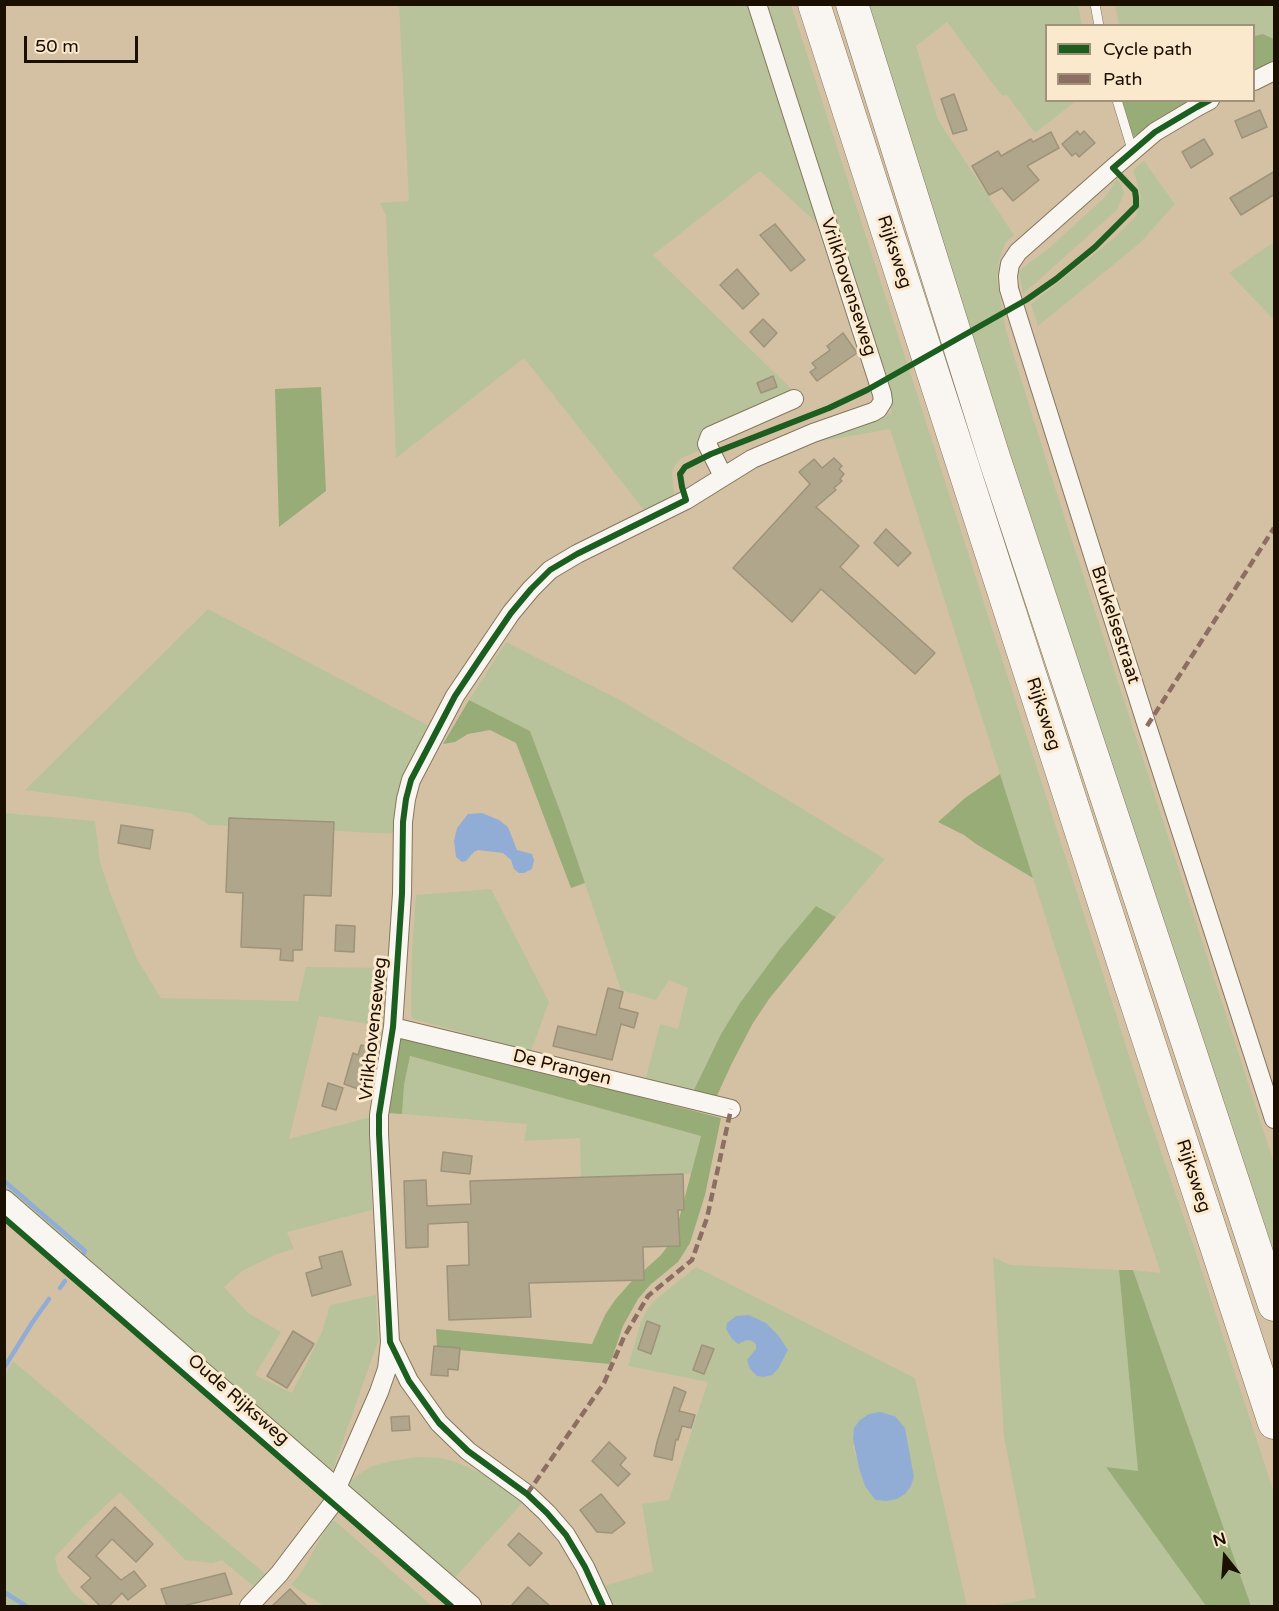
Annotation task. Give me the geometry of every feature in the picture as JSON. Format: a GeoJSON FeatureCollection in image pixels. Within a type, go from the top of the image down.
{"type":"FeatureCollection","features":[{"type":"Feature","properties":{"kind":"highway","name":"Rijksweg"},"geometry":{"type":"LineString","coordinates":[[814,4],[1130,984],[1275,1423]]}},
{"type":"Feature","properties":{"kind":"highway","name":"Rijksweg"},"geometry":{"type":"LineString","coordinates":[[852,4],[993,454],[1275,1305]]}},
{"type":"Feature","properties":{"kind":"street","name":"Vrilkhovenseweg"},"geometry":{"type":"LineString","coordinates":[[603,1606],[585,1567],[566,1535],[536,1502],[468,1451],[439,1423],[409,1381],[390,1342],[379,1115],[393,1027],[402,894],[403,822],[411,780],[455,696],[511,613],[550,570],[577,554],[686,500],[752,459],[846,420],[873,412],[883,401],[757,4]]}},
{"type":"Feature","properties":{"kind":"street"},"geometry":{"type":"LineString","coordinates":[[1255,81],[1275,71]]}},
{"type":"Feature","properties":{"kind":"street","name":"Brukelsestraat"},"geometry":{"type":"LineString","coordinates":[[1206,102],[1155,132],[1113,168],[1018,252],[1011,264],[1008,276],[1009,289],[1154,747],[1275,1119]]}},
{"type":"Feature","properties":{"kind":"street"},"geometry":{"type":"LineString","coordinates":[[723,476],[707,444],[710,436],[794,399]]}},
{"type":"Feature","properties":{"kind":"street","name":"De Prangen"},"geometry":{"type":"LineString","coordinates":[[393,1027],[731,1109]]}},
{"type":"Feature","properties":{"kind":"street","name":"Oude Rijksweg"},"geometry":{"type":"LineString","coordinates":[[4,1201],[470,1606]]}},
{"type":"Feature","properties":{"kind":"street"},"geometry":{"type":"LineString","coordinates":[[249,1606],[279,1574],[333,1503],[336,1490],[379,1392],[387,1369],[390,1342]]}},
{"type":"Feature","properties":{"kind":"lane"},"geometry":{"type":"LineString","coordinates":[[1095,4],[1099,24]]}},
{"type":"Feature","properties":{"kind":"lane"},"geometry":{"type":"LineString","coordinates":[[1118,102],[1130,143],[1135,149]]}},
{"type":"Feature","properties":{"kind":"green space"},"geometry":{"type":"Polygon","coordinates":[[[399,5],[749,5],[818,224],[760,171],[653,255],[804,401],[680,459],[672,473],[674,495],[644,510],[524,358],[396,458],[386,216],[380,203],[409,201],[399,5]]]}},
{"type":"Feature","properties":{"kind":"green space"},"geometry":{"type":"Polygon","coordinates":[[[766,5],[791,5],[1146,1108],[1274,1493],[1274,1606],[1251,1606],[1133,1270],[1161,1273],[890,429],[805,444],[892,413],[766,5]]]}},
{"type":"Feature","properties":{"kind":"green space"},"geometry":{"type":"Polygon","coordinates":[[[865,5],[1078,5],[1082,24],[1045,24],[1045,102],[1075,102],[1035,133],[1007,95],[1002,96],[947,22],[916,46],[938,120],[1014,235],[1005,243],[999,261],[997,279],[1005,327],[1274,1163],[1274,1264],[865,5]]]}},
{"type":"Feature","properties":{"kind":"green space"},"geometry":{"type":"Polygon","coordinates":[[[1115,5],[1274,5],[1274,39],[1263,34],[1255,36],[1255,24],[1119,24],[1115,5]]]}},
{"type":"Feature","properties":{"kind":"green space"},"geometry":{"type":"Polygon","coordinates":[[[1263,34],[1274,39],[1274,62],[1255,72],[1255,36],[1263,34]]]}},
{"type":"Feature","properties":{"kind":"green space"},"geometry":{"type":"Polygon","coordinates":[[[1122,102],[1196,102],[1161,120],[1133,137],[1122,102]]]}},
{"type":"Feature","properties":{"kind":"green space"},"geometry":{"type":"Polygon","coordinates":[[[1144,161],[1175,204],[1140,243],[1038,326],[1031,304],[1113,239],[1136,216],[1141,196],[1133,170],[1144,161]]]}},
{"type":"Feature","properties":{"kind":"green space"},"geometry":{"type":"Polygon","coordinates":[[[1117,179],[1124,193],[1117,210],[1023,294],[1020,270],[1048,249],[1105,197],[1117,179]]]}},
{"type":"Feature","properties":{"kind":"green space"},"geometry":{"type":"Polygon","coordinates":[[[1274,242],[1274,320],[1229,273],[1274,242]]]}},
{"type":"Feature","properties":{"kind":"green space"},"geometry":{"type":"Polygon","coordinates":[[[321,387],[326,491],[279,527],[275,389],[321,387]]]}},
{"type":"Feature","properties":{"kind":"green space"},"geometry":{"type":"Polygon","coordinates":[[[208,609],[431,727],[405,770],[401,786],[398,834],[209,825],[190,813],[25,790],[208,609]]]}},
{"type":"Feature","properties":{"kind":"green space"},"geometry":{"type":"Polygon","coordinates":[[[506,642],[618,699],[885,859],[836,917],[816,906],[779,950],[740,1003],[721,1034],[692,1094],[645,1081],[660,1024],[678,1029],[688,988],[669,980],[656,1000],[621,990],[563,819],[530,731],[469,700],[506,642]]]}},
{"type":"Feature","properties":{"kind":"green space"},"geometry":{"type":"Polygon","coordinates":[[[469,700],[530,731],[585,883],[571,888],[516,743],[490,730],[468,734],[455,742],[443,744],[469,700]]]}},
{"type":"Feature","properties":{"kind":"green space"},"geometry":{"type":"Polygon","coordinates":[[[1000,774],[1033,878],[964,835],[938,822],[965,798],[1000,774]]]}},
{"type":"Feature","properties":{"kind":"green space"},"geometry":{"type":"Polygon","coordinates":[[[5,813],[95,821],[100,862],[110,892],[137,959],[161,998],[298,1001],[306,967],[388,968],[382,1026],[319,1016],[289,1139],[370,1117],[372,1210],[287,1232],[294,1249],[277,1254],[242,1271],[224,1287],[248,1313],[281,1332],[255,1375],[292,1393],[322,1332],[330,1305],[376,1295],[378,1341],[333,1470],[326,1472],[5,1194],[5,813]]]}},
{"type":"Feature","properties":{"kind":"green space"},"geometry":{"type":"Polygon","coordinates":[[[491,889],[549,1002],[531,1051],[413,1019],[411,1016],[416,895],[491,889]]]}},
{"type":"Feature","properties":{"kind":"green space"},"geometry":{"type":"Polygon","coordinates":[[[816,906],[836,917],[769,999],[753,1023],[715,1100],[692,1094],[721,1034],[740,1003],[779,950],[816,906]]]}},
{"type":"Feature","properties":{"kind":"green space"},"geometry":{"type":"Polygon","coordinates":[[[397,1034],[721,1118],[705,1195],[690,1243],[678,1262],[650,1285],[638,1299],[623,1326],[610,1364],[437,1348],[436,1329],[592,1344],[605,1315],[615,1300],[661,1255],[674,1238],[701,1136],[410,1056],[404,1085],[402,1114],[387,1113],[397,1034]]]}},
{"type":"Feature","properties":{"kind":"green space"},"geometry":{"type":"Polygon","coordinates":[[[409,1056],[701,1136],[691,1174],[581,1178],[580,1138],[524,1141],[527,1124],[402,1114],[409,1056]]]}},
{"type":"Feature","properties":{"kind":"green space"},"geometry":{"type":"Polygon","coordinates":[[[993,1257],[1010,1265],[1119,1270],[1138,1472],[1107,1468],[1206,1606],[990,1606],[1036,1598],[1004,1437],[993,1257]]]}},
{"type":"Feature","properties":{"kind":"green space"},"geometry":{"type":"Polygon","coordinates":[[[696,1267],[915,1378],[967,1606],[609,1606],[601,1587],[653,1571],[642,1504],[669,1500],[708,1382],[628,1366],[641,1322],[655,1300],[696,1267]],[[890,1414],[853,1446],[865,1486],[873,1497],[881,1501],[897,1499],[911,1486],[914,1477],[905,1428],[895,1416],[890,1414]]]}},
{"type":"Feature","properties":{"kind":"green space"},"geometry":{"type":"Polygon","coordinates":[[[1119,1270],[1133,1270],[1251,1606],[1206,1606],[1106,1467],[1138,1471],[1119,1270]]]}},
{"type":"Feature","properties":{"kind":"green space"},"geometry":{"type":"Polygon","coordinates":[[[13,1361],[269,1577],[258,1590],[222,1560],[212,1563],[185,1560],[120,1492],[55,1557],[58,1572],[73,1593],[89,1606],[5,1606],[4,1375],[13,1361]]]}},
{"type":"Feature","properties":{"kind":"green space"},"geometry":{"type":"Polygon","coordinates":[[[417,1457],[441,1458],[459,1463],[489,1477],[525,1500],[452,1581],[343,1487],[372,1466],[417,1457]]]}},
{"type":"Feature","properties":{"kind":"green space"},"geometry":{"type":"Polygon","coordinates":[[[331,1520],[335,1521],[432,1606],[324,1606],[291,1585],[304,1568],[331,1520]]]}},
{"type":"Feature","properties":{"kind":"water"},"geometry":{"type":"Polygon","coordinates":[[[482,813],[499,820],[508,827],[517,850],[532,854],[534,860],[532,869],[519,873],[514,869],[511,860],[503,853],[478,850],[462,862],[456,857],[454,841],[457,828],[468,814],[482,813]]]}},
{"type":"Feature","properties":{"kind":"water"},"geometry":{"type":"Polygon","coordinates":[[[749,1315],[766,1323],[788,1350],[778,1369],[772,1375],[757,1376],[750,1369],[747,1360],[756,1349],[756,1344],[747,1340],[738,1344],[726,1329],[727,1323],[736,1316],[749,1315]]]}},
{"type":"Feature","properties":{"kind":"water"},"geometry":{"type":"Polygon","coordinates":[[[880,1412],[895,1416],[905,1428],[914,1477],[905,1494],[897,1499],[886,1501],[876,1500],[865,1486],[853,1439],[854,1428],[860,1420],[869,1414],[880,1412]]]}},
{"type":"Feature","properties":{"kind":"building"},"geometry":{"type":"Polygon","coordinates":[[[954,94],[967,130],[953,134],[941,99],[954,94]]]}},
{"type":"Feature","properties":{"kind":"building"},"geometry":{"type":"Polygon","coordinates":[[[1260,110],[1267,127],[1242,138],[1235,121],[1260,110]]]}},
{"type":"Feature","properties":{"kind":"building"},"geometry":{"type":"Polygon","coordinates":[[[1077,131],[1080,135],[1084,131],[1095,143],[1079,157],[1076,153],[1072,156],[1062,144],[1077,131]]]}},
{"type":"Feature","properties":{"kind":"building"},"geometry":{"type":"Polygon","coordinates":[[[1051,132],[1059,148],[1027,166],[1039,180],[1013,201],[1002,188],[989,195],[972,166],[998,151],[1001,156],[1031,139],[1033,142],[1051,132]]]}},
{"type":"Feature","properties":{"kind":"building"},"geometry":{"type":"Polygon","coordinates":[[[1204,139],[1213,154],[1191,168],[1182,152],[1204,139]]]}},
{"type":"Feature","properties":{"kind":"building"},"geometry":{"type":"Polygon","coordinates":[[[1275,171],[1275,194],[1241,215],[1230,198],[1275,171]]]}},
{"type":"Feature","properties":{"kind":"building"},"geometry":{"type":"Polygon","coordinates":[[[775,224],[805,260],[791,271],[760,235],[775,224]]]}},
{"type":"Feature","properties":{"kind":"building"},"geometry":{"type":"Polygon","coordinates":[[[737,269],[759,294],[743,309],[720,285],[737,269]]]}},
{"type":"Feature","properties":{"kind":"building"},"geometry":{"type":"Polygon","coordinates":[[[763,319],[777,333],[764,347],[750,332],[763,319]]]}},
{"type":"Feature","properties":{"kind":"building"},"geometry":{"type":"Polygon","coordinates":[[[843,333],[857,353],[817,381],[810,372],[816,368],[812,363],[830,350],[827,346],[843,333]]]}},
{"type":"Feature","properties":{"kind":"building"},"geometry":{"type":"Polygon","coordinates":[[[773,376],[777,387],[761,393],[757,383],[773,376]]]}},
{"type":"Feature","properties":{"kind":"building"},"geometry":{"type":"Polygon","coordinates":[[[834,458],[842,466],[839,469],[844,474],[840,479],[842,481],[834,488],[836,490],[816,507],[859,546],[840,567],[935,653],[915,674],[821,589],[792,622],[733,568],[810,484],[799,472],[814,459],[822,468],[834,458]]]}},
{"type":"Feature","properties":{"kind":"building"},"geometry":{"type":"Polygon","coordinates":[[[886,529],[911,553],[898,566],[874,543],[886,529]]]}},
{"type":"Feature","properties":{"kind":"building"},"geometry":{"type":"Polygon","coordinates":[[[229,818],[334,822],[331,896],[304,895],[302,950],[293,950],[293,961],[280,960],[281,949],[241,947],[243,893],[226,892],[229,818]]]}},
{"type":"Feature","properties":{"kind":"building"},"geometry":{"type":"Polygon","coordinates":[[[121,825],[153,830],[150,849],[118,843],[121,825]]]}},
{"type":"Feature","properties":{"kind":"building"},"geometry":{"type":"Polygon","coordinates":[[[336,925],[355,926],[354,952],[335,951],[336,925]]]}},
{"type":"Feature","properties":{"kind":"building"},"geometry":{"type":"Polygon","coordinates":[[[608,988],[623,992],[619,1008],[638,1013],[634,1028],[621,1024],[612,1060],[553,1046],[558,1026],[596,1035],[608,988]]]}},
{"type":"Feature","properties":{"kind":"building"},"geometry":{"type":"Polygon","coordinates":[[[361,1045],[376,1049],[364,1091],[344,1084],[353,1053],[358,1055],[361,1045]]]}},
{"type":"Feature","properties":{"kind":"building"},"geometry":{"type":"Polygon","coordinates":[[[328,1083],[343,1088],[336,1110],[322,1106],[328,1083]]]}},
{"type":"Feature","properties":{"kind":"building"},"geometry":{"type":"Polygon","coordinates":[[[443,1152],[472,1156],[470,1174],[441,1171],[443,1152]]]}},
{"type":"Feature","properties":{"kind":"building"},"geometry":{"type":"Polygon","coordinates":[[[683,1174],[684,1210],[678,1210],[680,1246],[643,1247],[644,1280],[529,1283],[531,1317],[449,1320],[447,1266],[469,1265],[468,1222],[428,1224],[428,1247],[406,1248],[404,1181],[426,1180],[427,1206],[471,1204],[470,1181],[683,1174]]]}},
{"type":"Feature","properties":{"kind":"building"},"geometry":{"type":"Polygon","coordinates":[[[342,1251],[351,1285],[312,1296],[306,1273],[322,1268],[319,1257],[342,1251]]]}},
{"type":"Feature","properties":{"kind":"building"},"geometry":{"type":"Polygon","coordinates":[[[647,1321],[660,1326],[651,1354],[638,1349],[647,1321]]]}},
{"type":"Feature","properties":{"kind":"building"},"geometry":{"type":"Polygon","coordinates":[[[293,1331],[314,1344],[287,1388],[267,1376],[293,1331]]]}},
{"type":"Feature","properties":{"kind":"building"},"geometry":{"type":"Polygon","coordinates":[[[702,1345],[714,1349],[704,1374],[693,1370],[702,1345]]]}},
{"type":"Feature","properties":{"kind":"building"},"geometry":{"type":"Polygon","coordinates":[[[434,1346],[460,1348],[458,1370],[448,1369],[448,1376],[431,1375],[434,1346]]]}},
{"type":"Feature","properties":{"kind":"building"},"geometry":{"type":"Polygon","coordinates":[[[674,1387],[686,1392],[679,1411],[695,1415],[691,1428],[682,1426],[678,1440],[676,1439],[672,1460],[654,1456],[674,1387]]]}},
{"type":"Feature","properties":{"kind":"building"},"geometry":{"type":"Polygon","coordinates":[[[409,1416],[410,1430],[392,1431],[391,1417],[409,1416]]]}},
{"type":"Feature","properties":{"kind":"building"},"geometry":{"type":"Polygon","coordinates":[[[609,1442],[626,1458],[620,1465],[630,1474],[618,1486],[592,1461],[609,1442]]]}},
{"type":"Feature","properties":{"kind":"building"},"geometry":{"type":"Polygon","coordinates":[[[601,1494],[625,1523],[612,1533],[597,1532],[580,1510],[601,1494]]]}},
{"type":"Feature","properties":{"kind":"building"},"geometry":{"type":"Polygon","coordinates":[[[115,1507],[153,1544],[136,1562],[112,1539],[96,1556],[121,1580],[134,1571],[146,1586],[128,1600],[122,1593],[109,1606],[100,1606],[81,1587],[91,1578],[68,1557],[115,1507]]]}},
{"type":"Feature","properties":{"kind":"building"},"geometry":{"type":"Polygon","coordinates":[[[519,1533],[542,1553],[530,1566],[508,1545],[519,1533]]]}},
{"type":"Feature","properties":{"kind":"building"},"geometry":{"type":"Polygon","coordinates":[[[225,1573],[232,1594],[183,1606],[167,1606],[161,1589],[225,1573]]]}},
{"type":"Feature","properties":{"kind":"building"},"geometry":{"type":"Polygon","coordinates":[[[528,1587],[550,1606],[511,1606],[528,1587]]]}},
{"type":"Feature","properties":{"kind":"building"},"geometry":{"type":"Polygon","coordinates":[[[290,1589],[307,1606],[272,1606],[290,1589]]]}},
{"type":"Feature","properties":{"kind":"waterway"},"geometry":{"type":"LineString","coordinates":[[4,1181],[85,1251],[84,1253]]}},
{"type":"Feature","properties":{"kind":"waterway"},"geometry":{"type":"LineString","coordinates":[[60,1288],[65,1281]]}},
{"type":"Feature","properties":{"kind":"waterway"},"geometry":{"type":"LineString","coordinates":[[4,1368],[49,1299]]}},
{"type":"Feature","properties":{"kind":"waterway"},"geometry":{"type":"LineString","coordinates":[[4,1592],[26,1606]]}},
{"type":"Feature","properties":{"kind":"marked path"},"geometry":{"type":"LineString","coordinates":[[1147,726],[1274,528]]}},
{"type":"Feature","properties":{"kind":"marked path"},"geometry":{"type":"LineString","coordinates":[[527,1494],[604,1383],[624,1337],[648,1296],[692,1260],[707,1218],[731,1109]]}},
{"type":"Feature","properties":{"kind":"cycle path"},"geometry":{"type":"LineString","coordinates":[[603,1606],[585,1567],[566,1535],[527,1494],[468,1451],[439,1423],[409,1381],[390,1342],[379,1115],[393,1027],[402,894],[403,822],[411,780],[455,696],[511,613],[550,570],[577,554],[686,500],[680,474],[685,467],[711,454],[829,408],[867,390],[1026,300],[1056,279],[1095,247],[1136,206],[1135,191],[1113,168],[1155,132],[1206,102]]}},
{"type":"Feature","properties":{"kind":"cycle path"},"geometry":{"type":"LineString","coordinates":[[4,1218],[451,1606]]}}]}
